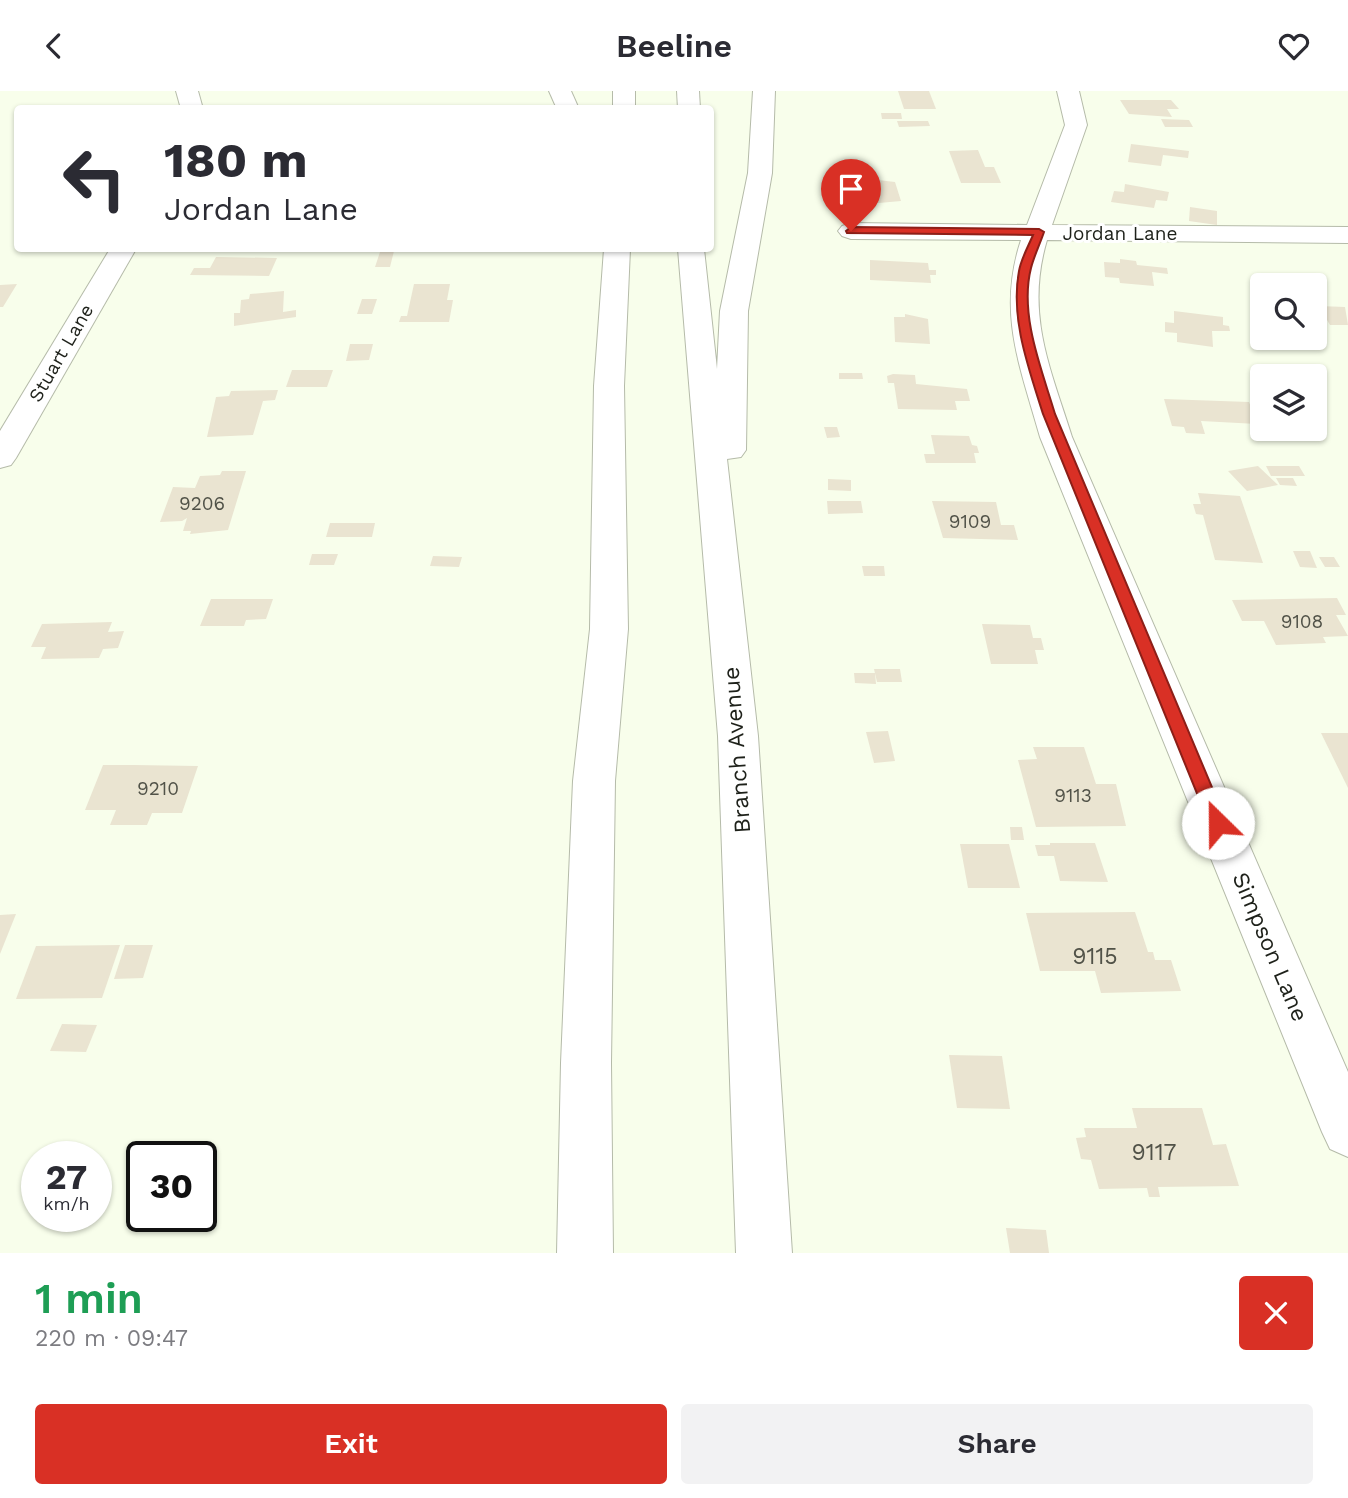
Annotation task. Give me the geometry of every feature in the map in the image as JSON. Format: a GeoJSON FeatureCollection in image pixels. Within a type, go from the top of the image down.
{"type":"FeatureCollection","features":[{"type":"Feature","properties":{"kind":"main road"},"geometry":{"type":"LineString","coordinates":[[726,609],[734,311],[760,173],[764,91]]}},
{"type":"Feature","properties":{"kind":"main road","name":"Simpson Lane"},"geometry":{"type":"LineString","coordinates":[[1068,91],[1076,125],[1058,168],[1025,269],[1022,296],[1029,347],[1056,437],[1348,1132]]}},
{"type":"Feature","properties":{"kind":"main road","name":"Jordan Lane"},"geometry":{"type":"LineString","coordinates":[[851,231],[1348,235]]}},
{"type":"Feature","properties":{"kind":"main road","name":"Stuart Lane"},"geometry":{"type":"LineString","coordinates":[[1,454],[121,252]]}},
{"type":"Feature","properties":{"kind":"main road"},"geometry":{"type":"LineString","coordinates":[[606,252],[613,314]]}},
{"type":"Feature","properties":{"kind":"main road"},"geometry":{"type":"LineString","coordinates":[[585,1253],[586,1063],[593,808],[608,629],[609,386],[617,252]]}},
{"type":"Feature","properties":{"kind":"main road","name":"Branch Avenue"},"geometry":{"type":"LineString","coordinates":[[691,252],[738,736],[764,1253]]}},
{"type":"Feature","properties":{"kind":"building"},"geometry":{"type":"Polygon","coordinates":[[[898,91],[929,91],[936,109],[904,109],[898,91]]]}},
{"type":"Feature","properties":{"kind":"building"},"geometry":{"type":"Polygon","coordinates":[[[1120,100],[1171,100],[1179,109],[1167,109],[1172,117],[1129,114],[1120,100]]]}},
{"type":"Feature","properties":{"kind":"building"},"geometry":{"type":"Polygon","coordinates":[[[881,113],[901,113],[902,119],[882,119],[881,113]]]}},
{"type":"Feature","properties":{"kind":"building"},"geometry":{"type":"Polygon","coordinates":[[[1161,119],[1189,120],[1193,127],[1165,127],[1161,119]]]}},
{"type":"Feature","properties":{"kind":"building"},"geometry":{"type":"Polygon","coordinates":[[[897,121],[928,121],[930,126],[899,127],[897,121]]]}},
{"type":"Feature","properties":{"kind":"building"},"geometry":{"type":"Polygon","coordinates":[[[1131,144],[1189,151],[1188,158],[1163,155],[1161,166],[1128,162],[1131,144]]]}},
{"type":"Feature","properties":{"kind":"building"},"geometry":{"type":"Polygon","coordinates":[[[978,150],[985,167],[994,167],[1001,183],[961,183],[949,151],[978,150]]]}},
{"type":"Feature","properties":{"kind":"building"},"geometry":{"type":"Polygon","coordinates":[[[861,178],[895,182],[901,201],[857,205],[853,191],[860,191],[858,182],[862,182],[861,178]]]}},
{"type":"Feature","properties":{"kind":"building"},"geometry":{"type":"Polygon","coordinates":[[[1125,184],[1169,192],[1167,201],[1156,200],[1154,208],[1111,202],[1114,191],[1124,192],[1125,184]]]}},
{"type":"Feature","properties":{"kind":"building"},"geometry":{"type":"Polygon","coordinates":[[[1190,207],[1217,211],[1217,225],[1189,221],[1190,207]]]}},
{"type":"Feature","properties":{"kind":"building"},"geometry":{"type":"Polygon","coordinates":[[[380,252],[394,252],[390,267],[375,267],[380,252]]]}},
{"type":"Feature","properties":{"kind":"building"},"geometry":{"type":"Polygon","coordinates":[[[216,257],[277,258],[269,276],[190,275],[194,268],[210,268],[216,257]]]}},
{"type":"Feature","properties":{"kind":"building"},"geometry":{"type":"Polygon","coordinates":[[[1120,259],[1136,261],[1137,265],[1167,268],[1168,274],[1152,272],[1154,286],[1120,283],[1119,278],[1105,277],[1104,262],[1120,263],[1120,259]]]}},
{"type":"Feature","properties":{"kind":"building"},"geometry":{"type":"Polygon","coordinates":[[[870,260],[928,263],[929,270],[936,270],[936,275],[930,275],[931,283],[870,280],[870,260]]]}},
{"type":"Feature","properties":{"kind":"building"},"geometry":{"type":"Polygon","coordinates":[[[17,284],[3,307],[0,307],[0,285],[17,284]]]}},
{"type":"Feature","properties":{"kind":"building"},"geometry":{"type":"Polygon","coordinates":[[[414,284],[450,284],[447,300],[453,300],[449,322],[399,322],[401,316],[407,316],[414,284]]]}},
{"type":"Feature","properties":{"kind":"building"},"geometry":{"type":"Polygon","coordinates":[[[284,291],[283,312],[296,310],[296,317],[234,326],[234,313],[240,313],[241,300],[249,299],[250,294],[284,291]]]}},
{"type":"Feature","properties":{"kind":"building"},"geometry":{"type":"Polygon","coordinates":[[[362,299],[377,299],[372,314],[357,314],[362,299]]]}},
{"type":"Feature","properties":{"kind":"building"},"geometry":{"type":"Polygon","coordinates":[[[1327,306],[1345,307],[1348,325],[1330,325],[1327,320],[1327,306]]]}},
{"type":"Feature","properties":{"kind":"building"},"geometry":{"type":"Polygon","coordinates":[[[1174,311],[1223,317],[1223,325],[1229,326],[1230,331],[1212,331],[1213,347],[1177,342],[1177,333],[1165,332],[1165,322],[1174,323],[1174,311]]]}},
{"type":"Feature","properties":{"kind":"building"},"geometry":{"type":"Polygon","coordinates":[[[905,314],[928,319],[930,344],[895,342],[894,317],[905,317],[905,314]]]}},
{"type":"Feature","properties":{"kind":"building"},"geometry":{"type":"Polygon","coordinates":[[[350,344],[373,344],[369,360],[346,361],[350,344]]]}},
{"type":"Feature","properties":{"kind":"building"},"geometry":{"type":"Polygon","coordinates":[[[292,370],[333,370],[327,387],[286,387],[292,370]]]}},
{"type":"Feature","properties":{"kind":"building"},"geometry":{"type":"Polygon","coordinates":[[[839,373],[862,373],[863,379],[839,379],[839,373]]]}},
{"type":"Feature","properties":{"kind":"building"},"geometry":{"type":"Polygon","coordinates":[[[915,375],[916,384],[967,389],[970,401],[955,401],[957,410],[898,409],[894,383],[888,383],[887,376],[915,375]]]}},
{"type":"Feature","properties":{"kind":"building"},"geometry":{"type":"Polygon","coordinates":[[[278,390],[275,400],[263,401],[253,435],[207,437],[216,397],[229,396],[231,391],[278,390]]]}},
{"type":"Feature","properties":{"kind":"building"},"geometry":{"type":"Polygon","coordinates":[[[1164,399],[1249,402],[1250,405],[1250,424],[1201,421],[1205,434],[1186,433],[1184,427],[1172,426],[1164,399]]]}},
{"type":"Feature","properties":{"kind":"building"},"geometry":{"type":"Polygon","coordinates":[[[824,427],[837,427],[840,437],[827,438],[824,427]]]}},
{"type":"Feature","properties":{"kind":"building"},"geometry":{"type":"Polygon","coordinates":[[[931,435],[969,436],[979,453],[974,453],[976,463],[926,463],[924,454],[935,454],[931,435]]]}},
{"type":"Feature","properties":{"kind":"building"},"geometry":{"type":"Polygon","coordinates":[[[1258,466],[1278,485],[1247,491],[1228,471],[1258,466]]]}},
{"type":"Feature","properties":{"kind":"building"},"geometry":{"type":"Polygon","coordinates":[[[1266,466],[1299,466],[1305,476],[1271,476],[1266,466]]]}},
{"type":"Feature","properties":{"kind":"building"},"geometry":{"type":"Polygon","coordinates":[[[222,471],[246,471],[228,530],[190,534],[191,531],[183,531],[187,518],[182,521],[160,522],[173,487],[195,488],[200,476],[220,475],[222,471]]]}},
{"type":"Feature","properties":{"kind":"building"},"geometry":{"type":"Polygon","coordinates":[[[1276,478],[1293,478],[1297,486],[1280,485],[1276,478]]]}},
{"type":"Feature","properties":{"kind":"building"},"geometry":{"type":"Polygon","coordinates":[[[828,479],[851,480],[851,491],[828,490],[828,479]]]}},
{"type":"Feature","properties":{"kind":"building"},"geometry":{"type":"Polygon","coordinates":[[[1198,493],[1240,496],[1263,563],[1215,560],[1203,515],[1196,514],[1193,504],[1201,504],[1198,493]]]}},
{"type":"Feature","properties":{"kind":"building"},"geometry":{"type":"Polygon","coordinates":[[[827,501],[861,501],[863,513],[828,514],[827,501]]]}},
{"type":"Feature","properties":{"kind":"building"},"geometry":{"type":"Polygon","coordinates":[[[932,501],[996,502],[1001,525],[1014,525],[1018,540],[943,538],[932,501]]]}},
{"type":"Feature","properties":{"kind":"building"},"geometry":{"type":"Polygon","coordinates":[[[330,523],[375,523],[372,537],[326,537],[330,523]]]}},
{"type":"Feature","properties":{"kind":"building"},"geometry":{"type":"Polygon","coordinates":[[[1293,551],[1310,551],[1317,568],[1300,567],[1293,551]]]}},
{"type":"Feature","properties":{"kind":"building"},"geometry":{"type":"Polygon","coordinates":[[[312,554],[338,554],[334,565],[309,565],[312,554]]]}},
{"type":"Feature","properties":{"kind":"building"},"geometry":{"type":"Polygon","coordinates":[[[433,556],[462,557],[459,567],[430,566],[433,556]]]}},
{"type":"Feature","properties":{"kind":"building"},"geometry":{"type":"Polygon","coordinates":[[[1319,557],[1334,557],[1340,567],[1325,567],[1319,557]]]}},
{"type":"Feature","properties":{"kind":"building"},"geometry":{"type":"Polygon","coordinates":[[[862,566],[884,566],[885,576],[864,576],[862,566]]]}},
{"type":"Feature","properties":{"kind":"building"},"geometry":{"type":"Polygon","coordinates":[[[1337,598],[1346,615],[1336,615],[1348,636],[1323,637],[1326,643],[1276,645],[1264,621],[1242,621],[1232,600],[1337,598]]]}},
{"type":"Feature","properties":{"kind":"building"},"geometry":{"type":"Polygon","coordinates":[[[211,599],[273,599],[266,619],[246,620],[244,626],[200,626],[211,599]]]}},
{"type":"Feature","properties":{"kind":"building"},"geometry":{"type":"Polygon","coordinates":[[[112,622],[108,632],[124,631],[118,648],[103,649],[99,658],[41,659],[46,647],[31,647],[42,624],[112,622]]]}},
{"type":"Feature","properties":{"kind":"building"},"geometry":{"type":"Polygon","coordinates":[[[982,624],[1030,625],[1033,638],[1041,638],[1044,650],[1035,650],[1038,664],[991,664],[982,624]]]}},
{"type":"Feature","properties":{"kind":"building"},"geometry":{"type":"Polygon","coordinates":[[[874,669],[900,669],[902,682],[877,682],[874,669]]]}},
{"type":"Feature","properties":{"kind":"building"},"geometry":{"type":"Polygon","coordinates":[[[854,673],[875,673],[876,684],[855,683],[854,673]]]}},
{"type":"Feature","properties":{"kind":"building"},"geometry":{"type":"Polygon","coordinates":[[[888,731],[895,761],[874,763],[866,732],[888,731]]]}},
{"type":"Feature","properties":{"kind":"building"},"geometry":{"type":"Polygon","coordinates":[[[1321,733],[1348,733],[1348,788],[1321,733]]]}},
{"type":"Feature","properties":{"kind":"building"},"geometry":{"type":"Polygon","coordinates":[[[1033,747],[1084,747],[1096,784],[1116,784],[1126,826],[1036,827],[1018,760],[1037,759],[1033,747]]]}},
{"type":"Feature","properties":{"kind":"building"},"geometry":{"type":"Polygon","coordinates":[[[103,765],[198,766],[182,813],[152,813],[147,825],[110,825],[116,810],[85,810],[103,765]]]}},
{"type":"Feature","properties":{"kind":"building"},"geometry":{"type":"Polygon","coordinates":[[[1010,827],[1022,827],[1024,840],[1011,840],[1010,827]]]}},
{"type":"Feature","properties":{"kind":"building"},"geometry":{"type":"Polygon","coordinates":[[[1095,843],[1108,882],[1060,881],[1054,856],[1038,856],[1035,845],[1095,843]]]}},
{"type":"Feature","properties":{"kind":"building"},"geometry":{"type":"Polygon","coordinates":[[[960,844],[1009,844],[1020,888],[968,888],[960,844]]]}},
{"type":"Feature","properties":{"kind":"building"},"geometry":{"type":"Polygon","coordinates":[[[1135,912],[1148,952],[1153,952],[1155,960],[1171,960],[1181,991],[1101,993],[1095,971],[1040,971],[1026,913],[1135,912]]]}},
{"type":"Feature","properties":{"kind":"building"},"geometry":{"type":"Polygon","coordinates":[[[16,914],[0,954],[0,915],[16,914]]]}},
{"type":"Feature","properties":{"kind":"building"},"geometry":{"type":"Polygon","coordinates":[[[120,945],[102,998],[16,999],[36,946],[120,945]]]}},
{"type":"Feature","properties":{"kind":"building"},"geometry":{"type":"Polygon","coordinates":[[[125,945],[153,945],[143,978],[114,979],[125,945]]]}},
{"type":"Feature","properties":{"kind":"building"},"geometry":{"type":"Polygon","coordinates":[[[62,1024],[97,1025],[86,1052],[50,1051],[62,1024]]]}},
{"type":"Feature","properties":{"kind":"building"},"geometry":{"type":"Polygon","coordinates":[[[949,1055],[1002,1056],[1010,1109],[957,1108],[949,1055]]]}},
{"type":"Feature","properties":{"kind":"building"},"geometry":{"type":"Polygon","coordinates":[[[1132,1108],[1202,1108],[1213,1145],[1226,1144],[1239,1186],[1158,1187],[1160,1197],[1149,1197],[1147,1188],[1099,1189],[1091,1160],[1081,1159],[1076,1138],[1086,1137],[1084,1128],[1137,1128],[1132,1108]]]}},
{"type":"Feature","properties":{"kind":"building"},"geometry":{"type":"Polygon","coordinates":[[[1006,1228],[1046,1230],[1049,1253],[1010,1253],[1006,1228]]]}},
{"type":"Feature","properties":{"kind":"route"},"geometry":{"type":"LineString","coordinates":[[851,231],[1039,232],[1025,269],[1022,296],[1029,347],[1049,414],[1056,437],[1218,823]]}}]}
